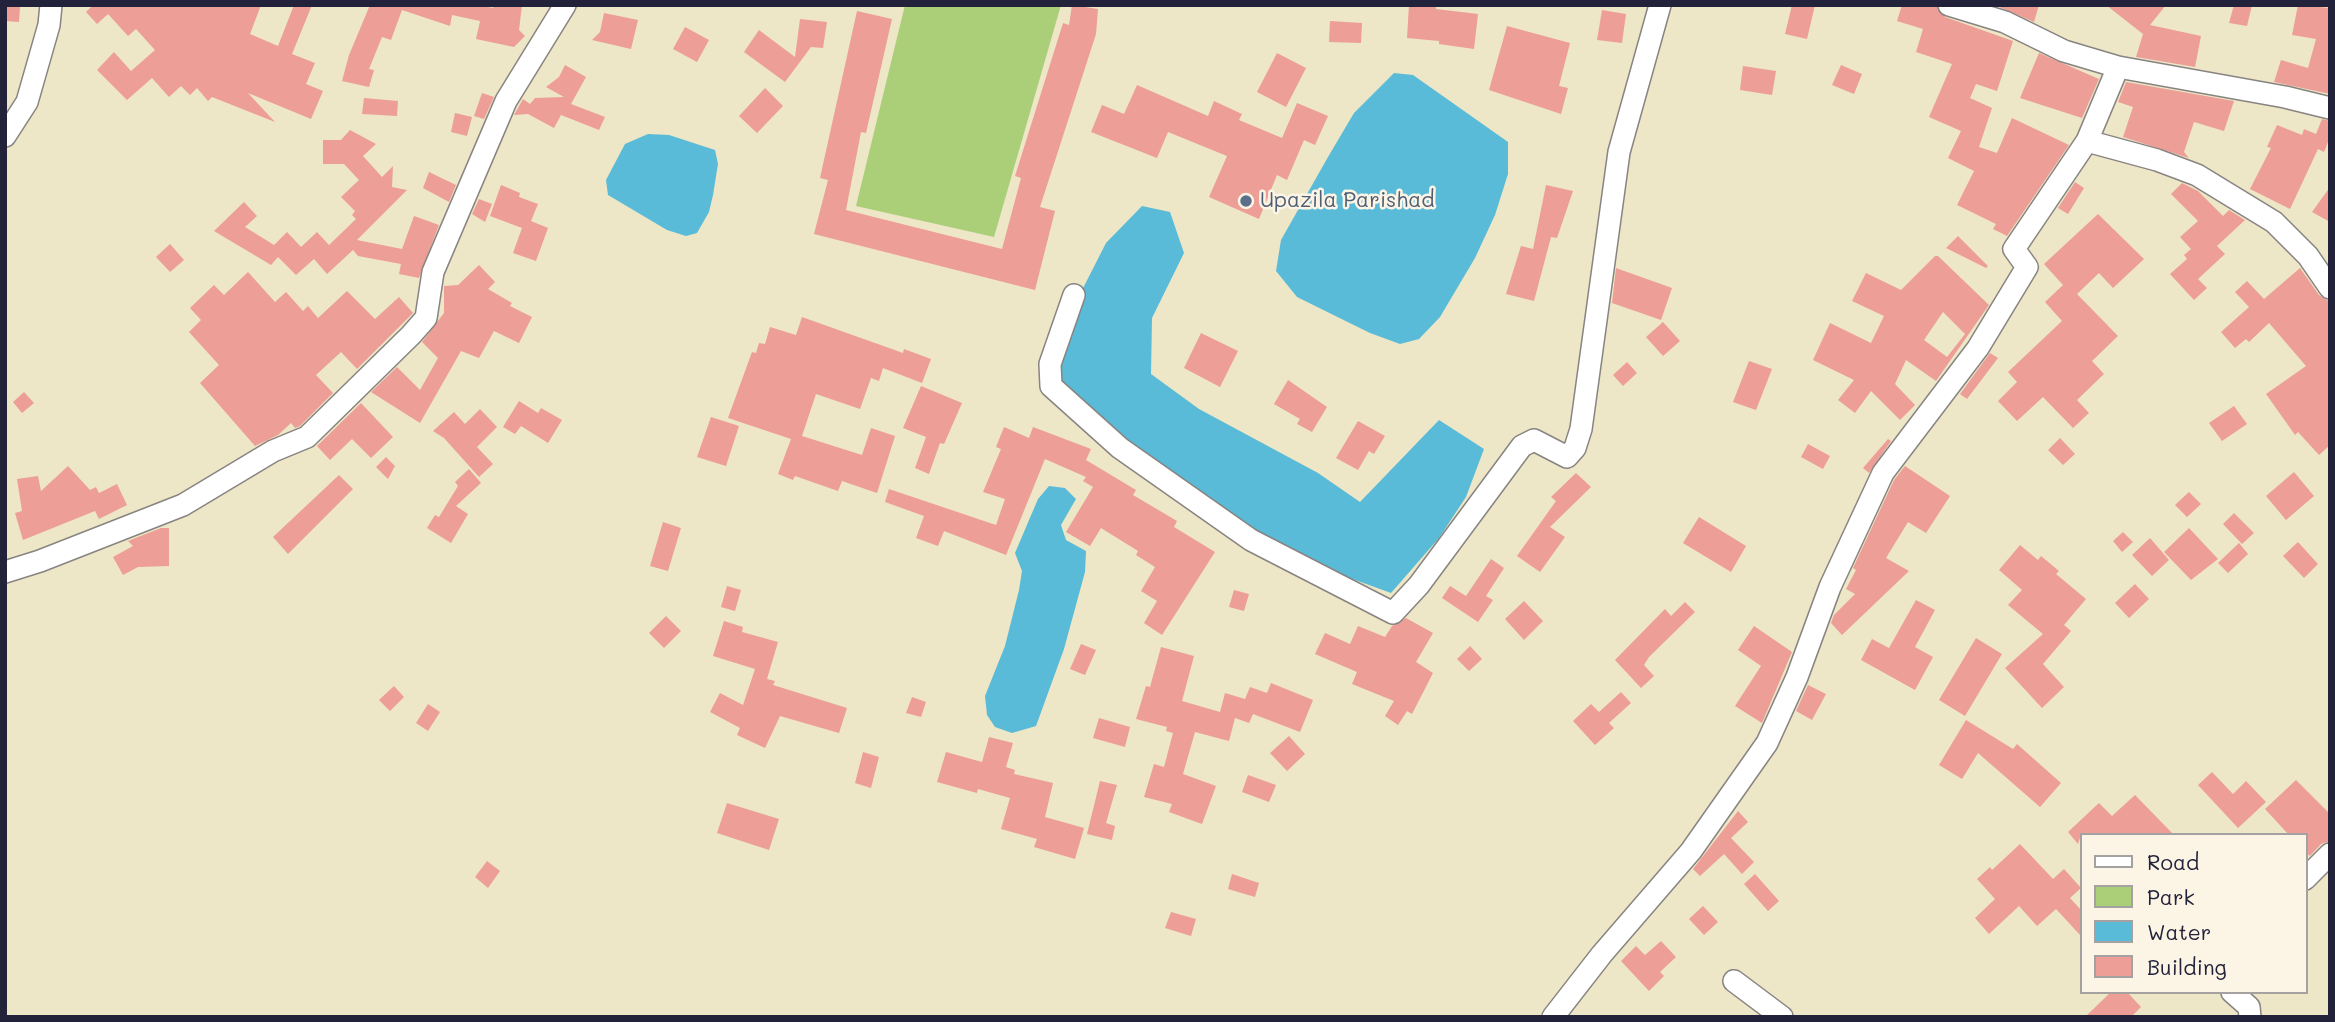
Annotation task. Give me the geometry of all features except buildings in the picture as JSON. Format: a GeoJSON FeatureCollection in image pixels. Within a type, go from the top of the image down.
{"type":"FeatureCollection","features":[{"type":"Feature","properties":{"kind":"street"},"geometry":{"type":"LineString","coordinates":[[5,136],[27,102],[49,25],[51,5]]}},
{"type":"Feature","properties":{"kind":"street"},"geometry":{"type":"LineString","coordinates":[[5,572],[183,505],[274,451],[307,437],[411,335],[426,318],[433,272],[506,101],[565,5]]}},
{"type":"Feature","properties":{"kind":"street"},"geometry":{"type":"LineString","coordinates":[[1074,295],[1050,365],[1051,386],[1121,448],[1251,540],[1393,613],[1419,585],[1522,446],[1534,440],[1567,457],[1576,448],[1581,429],[1619,152],[1660,5]]}},
{"type":"Feature","properties":{"kind":"street"},"geometry":{"type":"LineString","coordinates":[[1949,5],[2005,22],[2064,51],[2118,67],[2286,97],[2330,108]]}},
{"type":"Feature","properties":{"kind":"street"},"geometry":{"type":"LineString","coordinates":[[1553,1017],[1602,954],[1691,851],[1767,743],[1797,677],[1830,587],[1883,473],[1992,325],[2027,267],[2014,249],[2087,141],[2118,67]]}},
{"type":"Feature","properties":{"kind":"street"},"geometry":{"type":"LineString","coordinates":[[2087,141],[2157,160],[2197,175],[2274,222],[2308,256],[2330,288]]}},
{"type":"Feature","properties":{"kind":"street"},"geometry":{"type":"LineString","coordinates":[[2307,877],[2330,854]]}},
{"type":"Feature","properties":{"kind":"street"},"geometry":{"type":"LineString","coordinates":[[1734,981],[1782,1017]]}},
{"type":"Feature","properties":{"kind":"street"},"geometry":{"type":"LineString","coordinates":[[2234,994],[2249,1007],[2250,1017]]}},
{"type":"Feature","properties":{"kind":"green space"},"geometry":{"type":"Polygon","coordinates":[[[905,5],[1061,5],[994,237],[856,206],[905,5]]]}},
{"type":"Feature","properties":{"kind":"water"},"geometry":{"type":"Polygon","coordinates":[[[1394,73],[1413,75],[1508,142],[1508,174],[1495,215],[1475,258],[1440,317],[1419,339],[1400,344],[1370,333],[1297,297],[1276,271],[1281,240],[1354,113],[1394,73]]]}},
{"type":"Feature","properties":{"kind":"water"},"geometry":{"type":"Polygon","coordinates":[[[648,134],[669,135],[715,150],[718,164],[713,195],[709,212],[697,233],[686,236],[667,230],[608,195],[606,180],[625,144],[648,134]]]}},
{"type":"Feature","properties":{"kind":"water"},"geometry":{"type":"Polygon","coordinates":[[[1142,206],[1170,212],[1184,253],[1152,318],[1151,374],[1199,409],[1318,473],[1360,502],[1439,420],[1484,449],[1466,497],[1439,538],[1391,593],[1322,568],[1257,534],[1136,453],[1056,381],[1076,302],[1106,243],[1142,206]]]}},
{"type":"Feature","properties":{"kind":"water"},"geometry":{"type":"Polygon","coordinates":[[[1049,486],[1065,488],[1076,499],[1061,525],[1066,540],[1086,551],[1085,572],[1064,649],[1036,726],[1012,733],[995,727],[987,715],[985,696],[1005,646],[1019,590],[1022,571],[1015,553],[1038,499],[1049,486]]]}},
{"type":"Feature","properties":{"kind":"place","name":"Upazila Parishad"},"geometry":{"type":"Point","coordinates":[1246,201]}}]}
